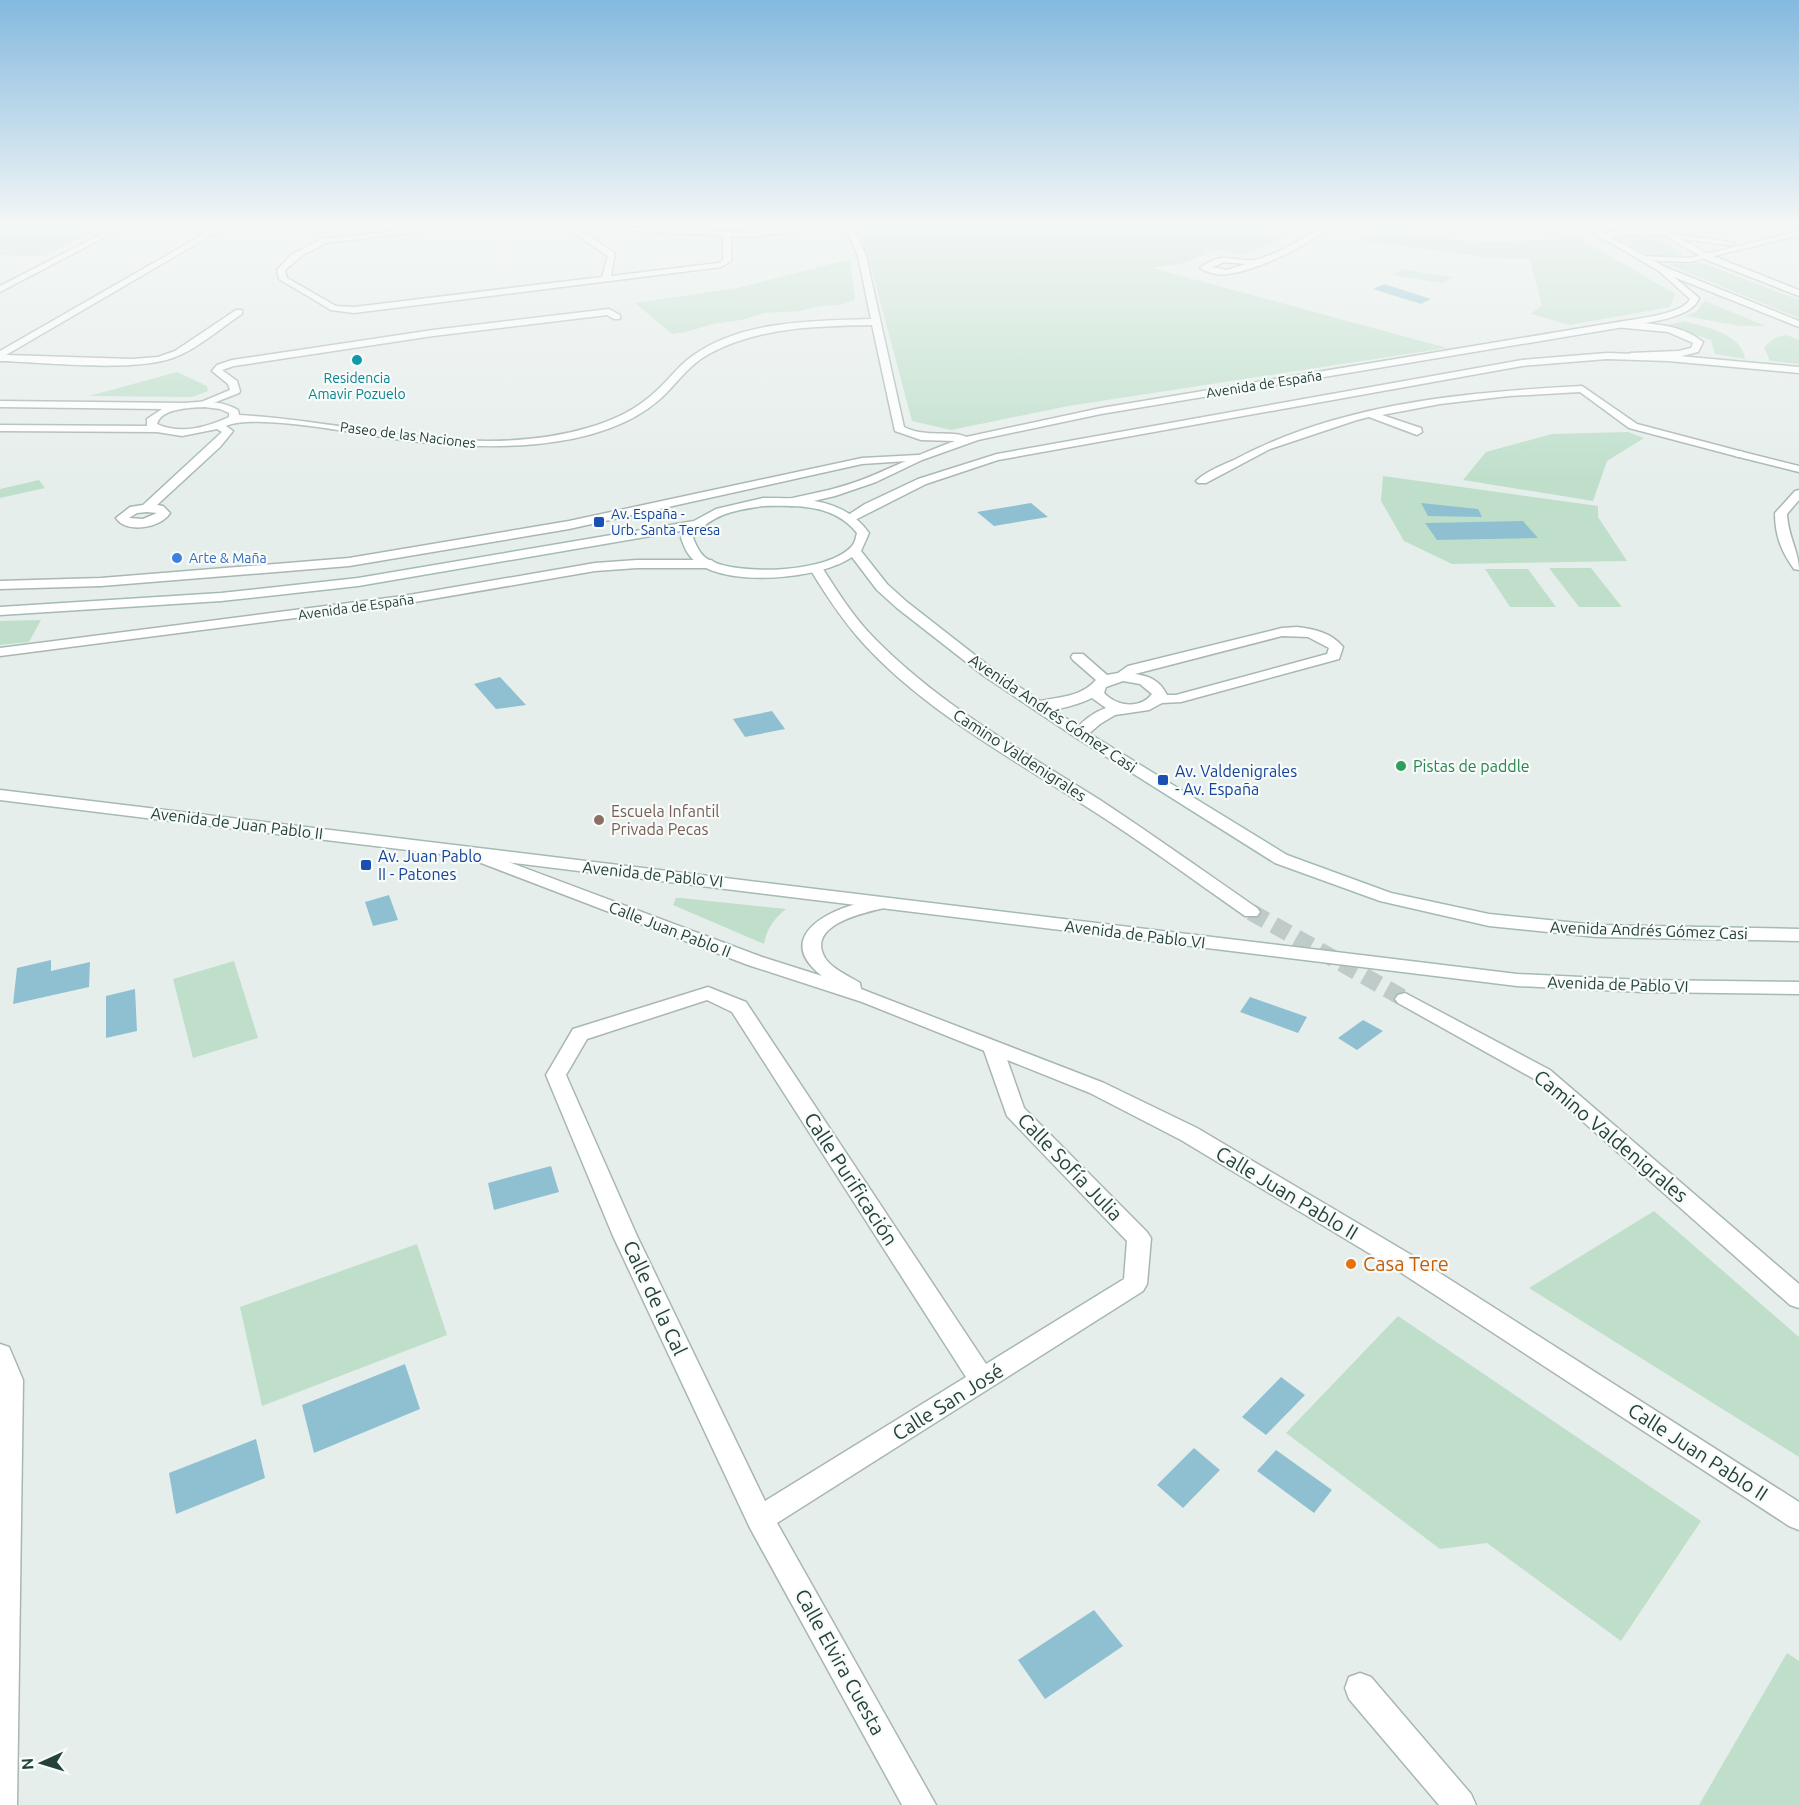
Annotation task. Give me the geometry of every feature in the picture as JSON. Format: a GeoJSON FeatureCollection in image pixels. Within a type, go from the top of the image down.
{"type":"FeatureCollection","features":[{"type":"Feature","properties":{"kind":"street"},"geometry":{"type":"LineString","coordinates":[[0,356],[79,310]]}},
{"type":"Feature","properties":{"kind":"street"},"geometry":{"type":"LineString","coordinates":[[874,310],[899,429],[908,434],[927,438],[975,436]]}},
{"type":"Feature","properties":{"kind":"street","name":"Avenida de España"},"geometry":{"type":"LineString","coordinates":[[0,610],[221,597],[358,582],[695,525],[712,514],[735,506],[763,502],[792,502],[831,494],[872,480],[918,458],[975,436],[1101,411],[1618,325],[1681,310]]}},
{"type":"Feature","properties":{"kind":"street"},"geometry":{"type":"LineString","coordinates":[[1765,310],[1799,324]]}},
{"type":"Feature","properties":{"kind":"street"},"geometry":{"type":"LineString","coordinates":[[0,356],[132,362],[159,360],[178,353],[240,312]]}},
{"type":"Feature","properties":{"kind":"street"},"geometry":{"type":"LineString","coordinates":[[199,405],[235,391],[233,383],[217,371],[220,367],[260,357],[609,312],[617,317]]}},
{"type":"Feature","properties":{"kind":"street","name":"Paseo de las Naciones"},"geometry":{"type":"LineString","coordinates":[[0,428],[157,429],[179,432],[218,425],[234,418],[313,423],[448,443],[508,444],[539,441],[605,425],[638,410],[650,402],[688,363],[723,343],[799,326],[876,322]]}},
{"type":"Feature","properties":{"kind":"street"},"geometry":{"type":"LineString","coordinates":[[1607,356],[1678,354],[1695,350],[1698,342],[1686,334],[1659,327],[1618,325]]}},
{"type":"Feature","properties":{"kind":"street","name":"Avenida de España"},"geometry":{"type":"LineString","coordinates":[[851,517],[897,490],[958,466],[997,457],[1522,363],[1607,356],[1668,358],[1799,369]]}},
{"type":"Feature","properties":{"kind":"street"},"geometry":{"type":"LineString","coordinates":[[1202,481],[1266,447],[1355,417],[1440,401],[1497,394],[1582,389],[1633,426],[1711,450],[1739,454],[1799,469]]}},
{"type":"Feature","properties":{"kind":"street","name":"Paseo de las Naciones"},"geometry":{"type":"LineString","coordinates":[[0,404],[186,406],[212,404],[230,408],[234,412],[234,418]]}},
{"type":"Feature","properties":{"kind":"street","name":"Paseo de las Naciones"},"geometry":{"type":"LineString","coordinates":[[157,429],[152,426],[151,422],[154,417],[186,406]]}},
{"type":"Feature","properties":{"kind":"street"},"geometry":{"type":"LineString","coordinates":[[1370,414],[1417,429],[1418,432]]}},
{"type":"Feature","properties":{"kind":"street"},"geometry":{"type":"LineString","coordinates":[[147,508],[216,445],[228,430],[218,425]]}},
{"type":"Feature","properties":{"kind":"street"},"geometry":{"type":"LineString","coordinates":[[0,585],[101,582],[349,562],[569,525],[862,460],[918,458]]}},
{"type":"Feature","properties":{"kind":"street"},"geometry":{"type":"LineString","coordinates":[[1799,493],[1781,513],[1781,532],[1789,553],[1799,566]]}},
{"type":"Feature","properties":{"kind":"street"},"geometry":{"type":"LineString","coordinates":[[695,525],[687,538],[692,552],[711,564],[742,572],[770,573],[816,569],[854,551],[863,534],[851,517],[826,507],[792,502]]}},
{"type":"Feature","properties":{"kind":"street","name":"Avenida Andrés Gómez Casi"},"geometry":{"type":"LineString","coordinates":[[854,551],[882,587],[989,673],[1080,734],[1281,859],[1386,897],[1489,920],[1597,931],[1799,935]]}},
{"type":"Feature","properties":{"kind":"street","name":"Avenida de España"},"geometry":{"type":"LineString","coordinates":[[0,652],[403,600],[595,567],[637,564],[711,564]]}},
{"type":"Feature","properties":{"kind":"street","name":"Camino Valdenigrales"},"geometry":{"type":"LineString","coordinates":[[816,569],[828,592],[875,648],[958,716],[1118,820],[1251,912]]}},
{"type":"Feature","properties":{"kind":"street"},"geometry":{"type":"LineString","coordinates":[[1038,705],[1070,702],[1085,697],[1101,684],[1123,677],[1133,669],[1282,632],[1304,630],[1324,637],[1336,647],[1334,656],[1321,662],[1176,699],[1158,699],[1146,707],[1109,711],[1097,716],[1080,734]]}},
{"type":"Feature","properties":{"kind":"street"},"geometry":{"type":"LineString","coordinates":[[1078,657],[1101,684]]}},
{"type":"Feature","properties":{"kind":"street"},"geometry":{"type":"LineString","coordinates":[[1123,677],[1151,684],[1160,694],[1158,699]]}},
{"type":"Feature","properties":{"kind":"street"},"geometry":{"type":"LineString","coordinates":[[1101,684],[1096,693],[1104,701],[1128,708]]}},
{"type":"Feature","properties":{"kind":"street","name":"Avenida de Juan Pablo II"},"geometry":{"type":"LineString","coordinates":[[0,795],[253,824],[474,854]]}},
{"type":"Feature","properties":{"kind":"street","name":"Avenida de Pablo VI"},"geometry":{"type":"LineString","coordinates":[[474,854],[747,885],[1517,980],[1643,986],[1799,988]]}},
{"type":"Feature","properties":{"kind":"street","name":"Calle Juan Pablo II"},"geometry":{"type":"LineString","coordinates":[[474,854],[755,961],[869,998],[1097,1089],[1189,1134],[1405,1263],[1799,1517]]}},
{"type":"Feature","properties":{"kind":"street","name":"Calle Juan Pablo II"},"geometry":{"type":"LineString","coordinates":[[869,998],[816,960],[812,946],[814,934],[826,922],[844,913],[882,903]]}},
{"type":"Feature","properties":{"kind":"street","name":"Calle de la Cal"},"geometry":{"type":"LineString","coordinates":[[708,993],[580,1034],[556,1075],[625,1236],[760,1519]]}},
{"type":"Feature","properties":{"kind":"street","name":"Calle Purificación"},"geometry":{"type":"LineString","coordinates":[[708,993],[739,1006],[982,1380]]}},
{"type":"Feature","properties":{"kind":"street","name":"Camino Valdenigrales"},"geometry":{"type":"LineString","coordinates":[[1405,999],[1543,1075],[1799,1298]]}},
{"type":"Feature","properties":{"kind":"street","name":"Calle Sofía Julia"},"geometry":{"type":"LineString","coordinates":[[993,1048],[1015,1111],[1139,1238],[1135,1284]]}},
{"type":"Feature","properties":{"kind":"street","name":"Calle San José"},"geometry":{"type":"LineString","coordinates":[[760,1519],[1135,1284]]}},
{"type":"Feature","properties":{"kind":"street"},"geometry":{"type":"LineString","coordinates":[[0,1354],[10,1380],[1,1805]]}},
{"type":"Feature","properties":{"kind":"street","name":"Calle Elvira Cuesta"},"geometry":{"type":"LineString","coordinates":[[760,1519],[920,1805]]}},
{"type":"Feature","properties":{"kind":"street"},"geometry":{"type":"LineString","coordinates":[[1360,1688],[1460,1805]]}},
{"type":"Feature","properties":{"kind":"green space"},"geometry":{"type":"Polygon","coordinates":[[[644,310],[802,310],[764,313],[742,320],[672,334],[644,310]]]}},
{"type":"Feature","properties":{"kind":"green space"},"geometry":{"type":"Polygon","coordinates":[[[883,310],[1308,310],[1447,348],[1068,406],[951,430],[912,421],[883,310]]]}},
{"type":"Feature","properties":{"kind":"green space"},"geometry":{"type":"Polygon","coordinates":[[[1536,310],[1652,310],[1570,325],[1531,314],[1536,310]]]}},
{"type":"Feature","properties":{"kind":"green space"},"geometry":{"type":"Polygon","coordinates":[[[1728,310],[1766,326],[1741,326],[1685,316],[1696,312],[1728,310]]]}},
{"type":"Feature","properties":{"kind":"green space"},"geometry":{"type":"Polygon","coordinates":[[[1780,310],[1799,310],[1799,318],[1780,310]]]}},
{"type":"Feature","properties":{"kind":"green space"},"geometry":{"type":"Polygon","coordinates":[[[1684,321],[1730,337],[1742,350],[1745,359],[1715,354],[1711,340],[1668,325],[1684,321]]]}},
{"type":"Feature","properties":{"kind":"green space"},"geometry":{"type":"Polygon","coordinates":[[[1787,335],[1799,340],[1799,364],[1770,361],[1764,347],[1776,337],[1787,335]]]}},
{"type":"Feature","properties":{"kind":"green space"},"geometry":{"type":"Polygon","coordinates":[[[177,372],[207,386],[208,391],[192,397],[89,396],[177,372]]]}},
{"type":"Feature","properties":{"kind":"green space"},"geometry":{"type":"Polygon","coordinates":[[[1628,432],[1644,438],[1607,461],[1593,501],[1463,480],[1486,452],[1552,434],[1628,432]]]}},
{"type":"Feature","properties":{"kind":"green space"},"geometry":{"type":"Polygon","coordinates":[[[1383,476],[1598,506],[1598,517],[1627,561],[1452,564],[1404,541],[1381,501],[1383,476]]]}},
{"type":"Feature","properties":{"kind":"green space"},"geometry":{"type":"Polygon","coordinates":[[[39,480],[45,488],[0,498],[0,489],[39,480]]]}},
{"type":"Feature","properties":{"kind":"green space"},"geometry":{"type":"Polygon","coordinates":[[[1549,568],[1591,568],[1622,607],[1579,607],[1549,568]]]}},
{"type":"Feature","properties":{"kind":"green space"},"geometry":{"type":"Polygon","coordinates":[[[1485,569],[1528,569],[1556,607],[1510,607],[1485,569]]]}},
{"type":"Feature","properties":{"kind":"green space"},"geometry":{"type":"Polygon","coordinates":[[[41,620],[29,642],[0,645],[0,621],[41,620]]]}},
{"type":"Feature","properties":{"kind":"green space"},"geometry":{"type":"Polygon","coordinates":[[[676,898],[786,909],[772,924],[764,944],[673,905],[676,898]]]}},
{"type":"Feature","properties":{"kind":"green space"},"geometry":{"type":"Polygon","coordinates":[[[234,961],[258,1038],[193,1058],[173,979],[234,961]]]}},
{"type":"Feature","properties":{"kind":"green space"},"geometry":{"type":"Polygon","coordinates":[[[1654,1211],[1799,1337],[1799,1457],[1529,1288],[1654,1211]]]}},
{"type":"Feature","properties":{"kind":"green space"},"geometry":{"type":"Polygon","coordinates":[[[417,1244],[447,1335],[262,1406],[240,1307],[417,1244]]]}},
{"type":"Feature","properties":{"kind":"green space"},"geometry":{"type":"Polygon","coordinates":[[[1398,1316],[1701,1521],[1621,1641],[1487,1543],[1440,1549],[1286,1433],[1398,1316]]]}},
{"type":"Feature","properties":{"kind":"green space"},"geometry":{"type":"Polygon","coordinates":[[[1787,1653],[1799,1661],[1799,1805],[1699,1805],[1787,1653]]]}},
{"type":"Feature","properties":{"kind":"water"},"geometry":{"type":"Polygon","coordinates":[[[1031,503],[1048,517],[994,526],[977,512],[1031,503]]]}},
{"type":"Feature","properties":{"kind":"water"},"geometry":{"type":"Polygon","coordinates":[[[1421,503],[1478,509],[1482,517],[1428,516],[1421,503]]]}},
{"type":"Feature","properties":{"kind":"water"},"geometry":{"type":"Polygon","coordinates":[[[1523,521],[1538,538],[1437,540],[1425,523],[1523,521]]]}},
{"type":"Feature","properties":{"kind":"water"},"geometry":{"type":"Polygon","coordinates":[[[500,677],[526,705],[496,709],[474,684],[500,677]]]}},
{"type":"Feature","properties":{"kind":"water"},"geometry":{"type":"Polygon","coordinates":[[[772,711],[785,729],[745,737],[733,719],[772,711]]]}},
{"type":"Feature","properties":{"kind":"water"},"geometry":{"type":"Polygon","coordinates":[[[389,895],[398,920],[373,926],[365,902],[389,895]]]}},
{"type":"Feature","properties":{"kind":"water"},"geometry":{"type":"Polygon","coordinates":[[[51,960],[51,971],[90,962],[89,987],[13,1004],[17,968],[51,960]]]}},
{"type":"Feature","properties":{"kind":"water"},"geometry":{"type":"Polygon","coordinates":[[[135,989],[137,1031],[106,1038],[106,996],[135,989]]]}},
{"type":"Feature","properties":{"kind":"water"},"geometry":{"type":"Polygon","coordinates":[[[1250,997],[1307,1017],[1298,1033],[1240,1012],[1250,997]]]}},
{"type":"Feature","properties":{"kind":"water"},"geometry":{"type":"Polygon","coordinates":[[[1363,1020],[1383,1031],[1357,1050],[1338,1038],[1363,1020]]]}},
{"type":"Feature","properties":{"kind":"water"},"geometry":{"type":"Polygon","coordinates":[[[551,1166],[559,1192],[494,1210],[488,1183],[551,1166]]]}},
{"type":"Feature","properties":{"kind":"water"},"geometry":{"type":"Polygon","coordinates":[[[405,1364],[420,1409],[314,1453],[302,1405],[405,1364]]]}},
{"type":"Feature","properties":{"kind":"water"},"geometry":{"type":"Polygon","coordinates":[[[1281,1377],[1305,1395],[1266,1435],[1242,1417],[1281,1377]]]}},
{"type":"Feature","properties":{"kind":"water"},"geometry":{"type":"Polygon","coordinates":[[[256,1439],[265,1478],[176,1514],[169,1473],[256,1439]]]}},
{"type":"Feature","properties":{"kind":"water"},"geometry":{"type":"Polygon","coordinates":[[[1194,1448],[1220,1470],[1183,1508],[1157,1485],[1194,1448]]]}},
{"type":"Feature","properties":{"kind":"water"},"geometry":{"type":"Polygon","coordinates":[[[1276,1450],[1332,1490],[1314,1513],[1257,1471],[1276,1450]]]}},
{"type":"Feature","properties":{"kind":"water"},"geometry":{"type":"Polygon","coordinates":[[[1094,1610],[1123,1646],[1045,1699],[1018,1660],[1094,1610]]]}},
{"type":"Feature","properties":{"kind":"tunnel"},"geometry":{"type":"LineString","coordinates":[[1251,912],[1405,999]]}},
{"type":"Feature","properties":{"kind":"place","name":"Residencia Amavir Pozuelo"},"geometry":{"type":"Point","coordinates":[357,360]}},
{"type":"Feature","properties":{"kind":"place","name":"Av. España - Urb. Santa Teresa"},"geometry":{"type":"Point","coordinates":[599,522]}},
{"type":"Feature","properties":{"kind":"place","name":"Arte & Maña"},"geometry":{"type":"Point","coordinates":[177,558]}},
{"type":"Feature","properties":{"kind":"place","name":"Pistas de paddle"},"geometry":{"type":"Point","coordinates":[1401,766]}},
{"type":"Feature","properties":{"kind":"place","name":"Av. Valdenigrales - Av. España"},"geometry":{"type":"Point","coordinates":[1163,780]}},
{"type":"Feature","properties":{"kind":"place","name":"Escuela Infantil Privada Pecas"},"geometry":{"type":"Point","coordinates":[599,820]}},
{"type":"Feature","properties":{"kind":"place","name":"Av. Juan Pablo II - Patones"},"geometry":{"type":"Point","coordinates":[366,865]}},
{"type":"Feature","properties":{"kind":"place","name":"Casa Tere"},"geometry":{"type":"Point","coordinates":[1351,1264]}}]}
